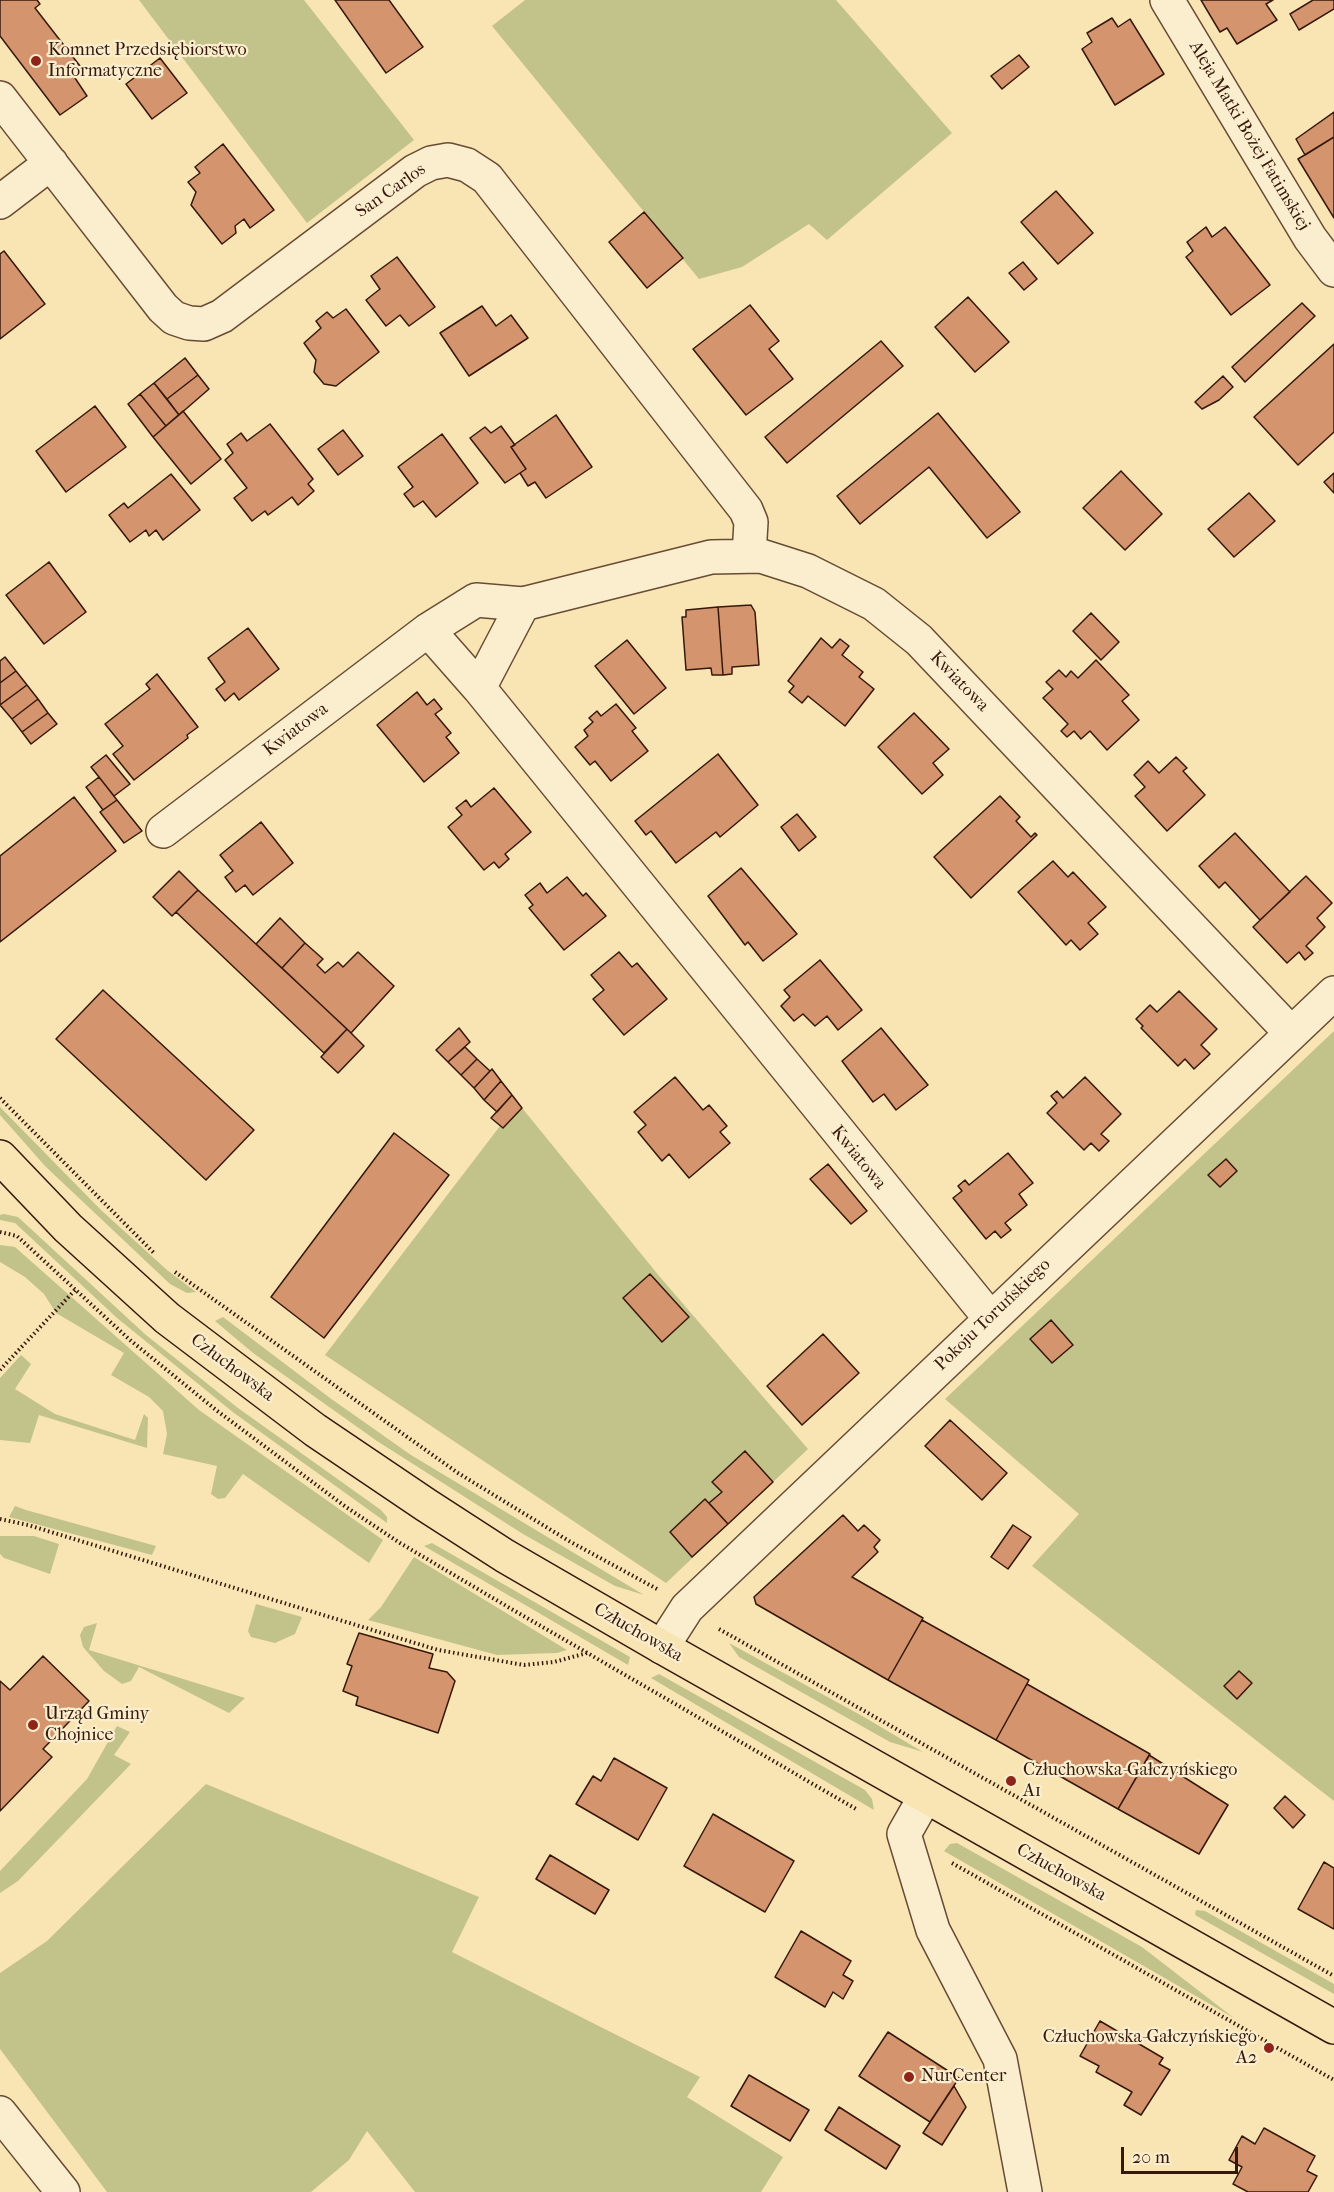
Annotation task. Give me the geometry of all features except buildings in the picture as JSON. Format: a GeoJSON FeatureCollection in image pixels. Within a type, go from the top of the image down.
{"type":"FeatureCollection","features":[{"type":"Feature","properties":{"kind":"main road","name":"Człuchowska"},"geometry":{"type":"LineString","coordinates":[[4,1168],[167,1318],[315,1430],[505,1556],[1334,2027]]}},
{"type":"Feature","properties":{"kind":"street","name":"Aleja Matki Bożej Fatimskiej"},"geometry":{"type":"LineString","coordinates":[[1167,0],[1310,238],[1334,270]]}},
{"type":"Feature","properties":{"kind":"street","name":"San Carlos"},"geometry":{"type":"LineString","coordinates":[[0,98],[164,308],[174,318],[204,324],[236,305],[415,171],[431,163],[448,160],[467,165],[488,178],[746,510],[751,522],[749,555]]}},
{"type":"Feature","properties":{"kind":"street"},"geometry":{"type":"LineString","coordinates":[[0,202],[51,163]]}},
{"type":"Feature","properties":{"kind":"street","name":"Kwiatowa"},"geometry":{"type":"LineString","coordinates":[[163,831],[428,630],[476,600],[523,604],[711,557],[749,555],[808,572],[874,604],[905,627],[1291,1033]]}},
{"type":"Feature","properties":{"kind":"street"},"geometry":{"type":"LineString","coordinates":[[479,688],[523,604]]}},
{"type":"Feature","properties":{"kind":"street","name":"Kwiatowa"},"geometry":{"type":"LineString","coordinates":[[428,630],[479,688],[990,1318]]}},
{"type":"Feature","properties":{"kind":"street","name":"Pokoju Toruńskiego"},"geometry":{"type":"LineString","coordinates":[[662,1647],[687,1608],[1334,993]]}},
{"type":"Feature","properties":{"kind":"street"},"geometry":{"type":"LineString","coordinates":[[926,1797],[904,1834],[933,1930],[1000,2059],[1025,2192]]}},
{"type":"Feature","properties":{"kind":"street"},"geometry":{"type":"LineString","coordinates":[[0,2113],[63,2192]]}},
{"type":"Feature","properties":{"kind":"path"},"geometry":{"type":"LineString","coordinates":[[0,1098],[156,1255]]}},
{"type":"Feature","properties":{"kind":"path"},"geometry":{"type":"LineString","coordinates":[[174,1271],[458,1473],[570,1541],[661,1592]]}},
{"type":"Feature","properties":{"kind":"path"},"geometry":{"type":"LineString","coordinates":[[0,1370],[75,1290]]}},
{"type":"Feature","properties":{"kind":"path"},"geometry":{"type":"LineString","coordinates":[[0,1519],[28,1525],[438,1650],[524,1665],[554,1662],[587,1653]]}},
{"type":"Feature","properties":{"kind":"path"},"geometry":{"type":"LineString","coordinates":[[732,1636],[1334,1976]]}},
{"type":"Feature","properties":{"kind":"path"},"geometry":{"type":"LineString","coordinates":[[943,1858],[1334,2080]]}},
{"type":"Feature","properties":{"kind":"green space"},"geometry":{"type":"Polygon","coordinates":[[[139,0],[304,0],[414,140],[307,223],[139,0]]]}},
{"type":"Feature","properties":{"kind":"green space"},"geometry":{"type":"Polygon","coordinates":[[[525,0],[836,0],[952,133],[827,240],[809,224],[742,267],[699,279],[492,26],[525,0]]]}},
{"type":"Feature","properties":{"kind":"green space"},"geometry":{"type":"Polygon","coordinates":[[[1334,1031],[1334,1801],[1032,1566],[1079,1514],[945,1399],[1334,1031]]]}},
{"type":"Feature","properties":{"kind":"green space"},"geometry":{"type":"Polygon","coordinates":[[[0,1107],[101,1210],[167,1270],[196,1292],[187,1293],[170,1284],[45,1166],[0,1115],[0,1107]]]}},
{"type":"Feature","properties":{"kind":"green space"},"geometry":{"type":"Polygon","coordinates":[[[522,1108],[660,1277],[808,1449],[666,1583],[325,1355],[500,1126],[503,1128],[522,1108]]]}},
{"type":"Feature","properties":{"kind":"green space"},"geometry":{"type":"Polygon","coordinates":[[[0,1215],[18,1217],[146,1335],[238,1408],[381,1510],[387,1517],[387,1523],[234,1413],[117,1318],[15,1223],[0,1220],[0,1215]]]}},
{"type":"Feature","properties":{"kind":"green space"},"geometry":{"type":"Polygon","coordinates":[[[0,1245],[15,1247],[199,1410],[383,1540],[369,1563],[243,1474],[225,1498],[218,1499],[211,1494],[217,1466],[163,1454],[167,1434],[163,1411],[149,1397],[111,1375],[124,1353],[56,1313],[44,1294],[25,1277],[0,1262],[0,1245]]]}},
{"type":"Feature","properties":{"kind":"green space"},"geometry":{"type":"Polygon","coordinates":[[[223,1317],[330,1398],[411,1455],[644,1595],[615,1586],[523,1534],[377,1441],[253,1353],[215,1321],[223,1317]]]}},
{"type":"Feature","properties":{"kind":"green space"},"geometry":{"type":"Polygon","coordinates":[[[21,1355],[31,1364],[15,1389],[55,1414],[135,1440],[144,1414],[148,1418],[147,1448],[39,1415],[30,1443],[0,1440],[0,1378],[21,1355]]]}},
{"type":"Feature","properties":{"kind":"green space"},"geometry":{"type":"Polygon","coordinates":[[[15,1506],[156,1546],[152,1555],[9,1517],[15,1506]]]}},
{"type":"Feature","properties":{"kind":"green space"},"geometry":{"type":"Polygon","coordinates":[[[0,1536],[34,1536],[59,1544],[50,1574],[4,1558],[0,1554],[0,1536]]]}},
{"type":"Feature","properties":{"kind":"green space"},"geometry":{"type":"Polygon","coordinates":[[[432,1543],[630,1657],[628,1665],[424,1546],[432,1543]]]}},
{"type":"Feature","properties":{"kind":"green space"},"geometry":{"type":"Polygon","coordinates":[[[414,1557],[567,1650],[557,1653],[497,1655],[368,1620],[381,1607],[414,1557]]]}},
{"type":"Feature","properties":{"kind":"green space"},"geometry":{"type":"Polygon","coordinates":[[[256,1604],[302,1617],[295,1634],[275,1643],[251,1637],[248,1631],[256,1604]]]}},
{"type":"Feature","properties":{"kind":"green space"},"geometry":{"type":"Polygon","coordinates":[[[97,1623],[89,1650],[245,1698],[229,1713],[139,1667],[131,1681],[122,1684],[104,1671],[83,1647],[80,1635],[84,1627],[97,1623]]]}},
{"type":"Feature","properties":{"kind":"green space"},"geometry":{"type":"Polygon","coordinates":[[[729,1643],[923,1752],[890,1742],[739,1657],[729,1643]]]}},
{"type":"Feature","properties":{"kind":"green space"},"geometry":{"type":"Polygon","coordinates":[[[659,1674],[865,1790],[872,1799],[874,1810],[651,1678],[659,1674]]]}},
{"type":"Feature","properties":{"kind":"green space"},"geometry":{"type":"Polygon","coordinates":[[[117,1726],[130,1732],[114,1755],[131,1764],[18,1881],[0,1893],[0,1871],[87,1779],[117,1726]]]}},
{"type":"Feature","properties":{"kind":"green space"},"geometry":{"type":"Polygon","coordinates":[[[206,1784],[479,1897],[452,1952],[700,2077],[687,2097],[783,2157],[761,2192],[415,2192],[367,2131],[349,2160],[311,2192],[107,2192],[0,2049],[0,1973],[47,1941],[206,1784]]]}},
{"type":"Feature","properties":{"kind":"green space"},"geometry":{"type":"Polygon","coordinates":[[[957,1843],[1142,1947],[1234,2018],[944,1851],[950,1844],[957,1843]]]}},
{"type":"Feature","properties":{"kind":"green space"},"geometry":{"type":"Polygon","coordinates":[[[1196,1910],[1205,1911],[1334,1984],[1334,1994],[1195,1915],[1196,1910]]]}},
{"type":"Feature","properties":{"kind":"place","name":"Komnet Przedsiębiorstwo Informatyczne"},"geometry":{"type":"Point","coordinates":[36,61]}},
{"type":"Feature","properties":{"kind":"place","name":"Urząd Gminy Chojnice"},"geometry":{"type":"Point","coordinates":[33,1725]}},
{"type":"Feature","properties":{"kind":"place","name":"Człuchowska-Gałczyńskiego A1"},"geometry":{"type":"Point","coordinates":[1011,1781]}},
{"type":"Feature","properties":{"kind":"place","name":"Człuchowska-Gałczyńskiego A2"},"geometry":{"type":"Point","coordinates":[1269,2048]}},
{"type":"Feature","properties":{"kind":"place","name":"NurCenter"},"geometry":{"type":"Point","coordinates":[909,2077]}}]}
